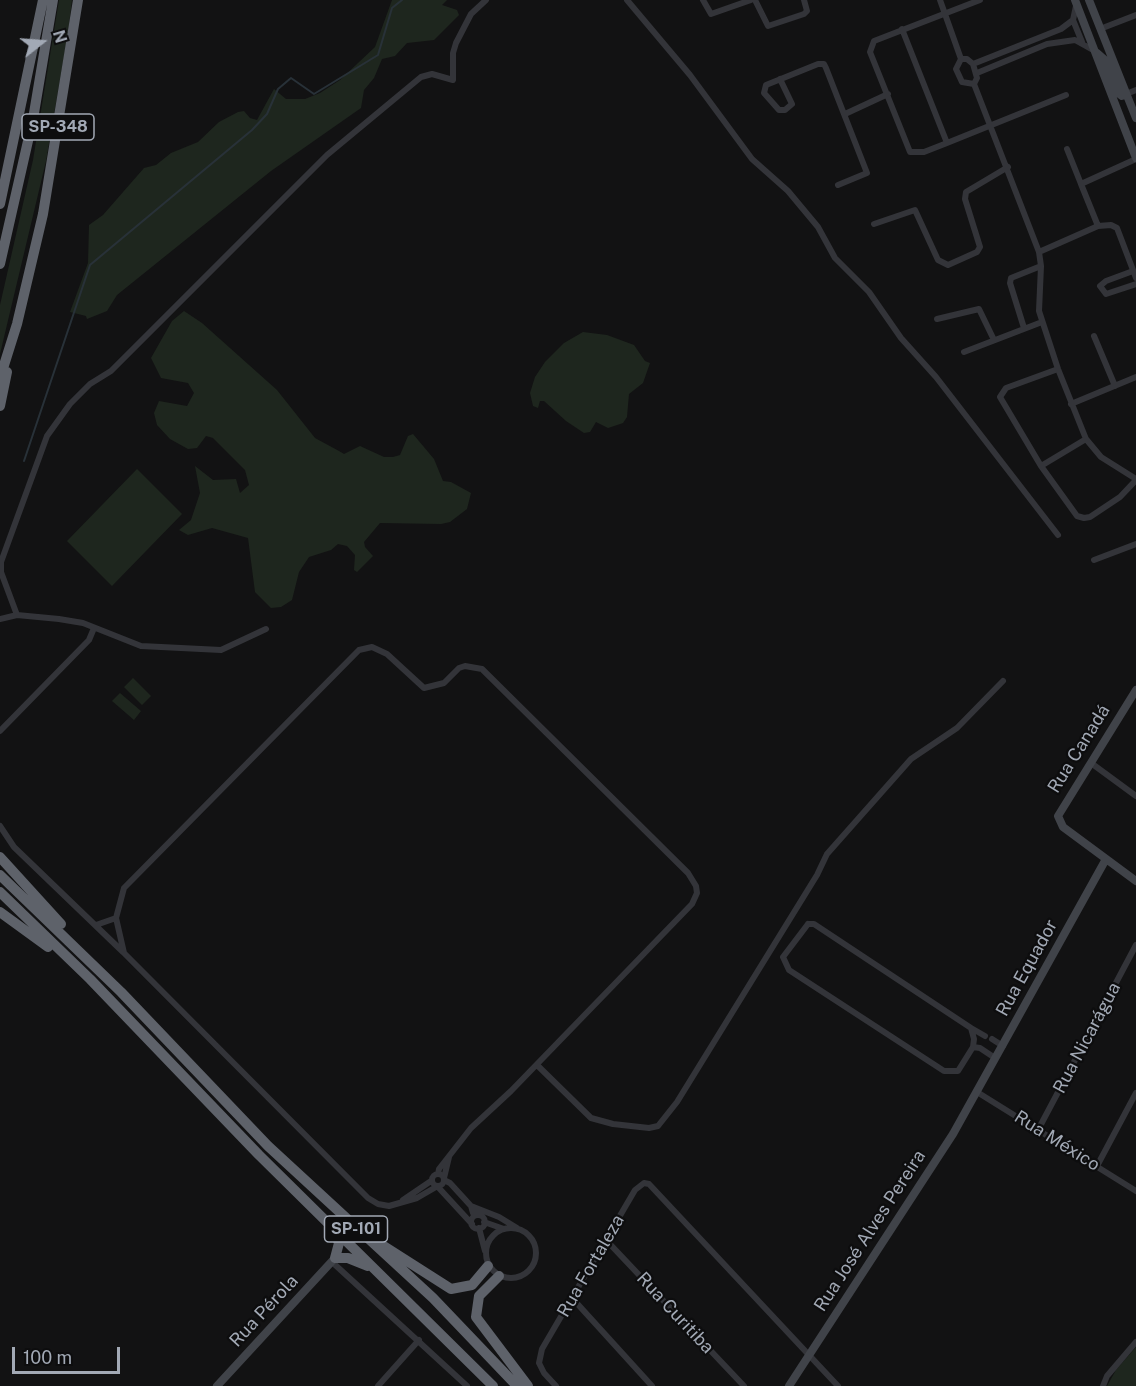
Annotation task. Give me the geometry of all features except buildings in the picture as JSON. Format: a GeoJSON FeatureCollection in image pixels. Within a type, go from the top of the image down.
{"type":"FeatureCollection","features":[{"type":"Feature","properties":{"kind":"highway"},"geometry":{"type":"LineString","coordinates":[[0,204],[43,0]]}},
{"type":"Feature","properties":{"kind":"highway","name":"SP-348"},"geometry":{"type":"LineString","coordinates":[[0,264],[33,118],[53,0]]}},
{"type":"Feature","properties":{"kind":"highway","name":"SP-348"},"geometry":{"type":"LineString","coordinates":[[0,378],[17,324],[43,214],[78,0]]}},
{"type":"Feature","properties":{"kind":"highway"},"geometry":{"type":"LineString","coordinates":[[0,199],[5,186]]}},
{"type":"Feature","properties":{"kind":"highway"},"geometry":{"type":"LineString","coordinates":[[0,406],[17,324]]}},
{"type":"Feature","properties":{"kind":"highway"},"geometry":{"type":"LineString","coordinates":[[0,857],[121,992]]}},
{"type":"Feature","properties":{"kind":"highway","name":"SP-101"},"geometry":{"type":"LineString","coordinates":[[0,875],[121,992],[268,1146],[433,1298],[517,1386]]}},
{"type":"Feature","properties":{"kind":"highway","name":"SP-101"},"geometry":{"type":"LineString","coordinates":[[0,892],[90,979],[327,1222],[420,1311],[493,1386]]}},
{"type":"Feature","properties":{"kind":"highway"},"geometry":{"type":"LineString","coordinates":[[0,912],[90,979]]}},
{"type":"Feature","properties":{"kind":"highway"},"geometry":{"type":"LineString","coordinates":[[344,1218],[451,1289],[472,1284],[488,1266]]}},
{"type":"Feature","properties":{"kind":"highway"},"geometry":{"type":"LineString","coordinates":[[327,1222],[339,1243],[334,1260],[348,1258],[374,1268]]}},
{"type":"Feature","properties":{"kind":"highway"},"geometry":{"type":"LineString","coordinates":[[499,1276],[479,1296],[476,1317],[528,1386]]}},
{"type":"Feature","properties":{"kind":"main road"},"geometry":{"type":"LineString","coordinates":[[1081,1],[1095,15],[1136,118]]}},
{"type":"Feature","properties":{"kind":"main road"},"geometry":{"type":"LineString","coordinates":[[1081,1],[1094,51],[1136,158]]}},
{"type":"Feature","properties":{"kind":"main road"},"geometry":{"type":"LineString","coordinates":[[1094,51],[1105,60],[1118,93],[1122,96],[1126,93]]}},
{"type":"Feature","properties":{"kind":"main road","name":"Rua Canadá"},"geometry":{"type":"LineString","coordinates":[[1106,859],[1063,827],[1058,816],[1136,690]]}},
{"type":"Feature","properties":{"kind":"main road"},"geometry":{"type":"LineString","coordinates":[[1106,859],[1136,881]]}},
{"type":"Feature","properties":{"kind":"main road","name":"Rua Equador"},"geometry":{"type":"LineString","coordinates":[[977,1092],[1106,859]]}},
{"type":"Feature","properties":{"kind":"main road","name":"Rua José Alves Pereira"},"geometry":{"type":"LineString","coordinates":[[789,1386],[977,1092]]}},
{"type":"Feature","properties":{"kind":"main road","name":"Rua Pérola"},"geometry":{"type":"LineString","coordinates":[[217,1386],[334,1260]]}},
{"type":"Feature","properties":{"kind":"street"},"geometry":{"type":"LineString","coordinates":[[17,615],[1,572],[1,562],[43,445],[70,404],[90,384],[111,371],[327,155],[421,77],[432,74],[453,80],[453,53],[456,43],[471,14],[486,0]]}},
{"type":"Feature","properties":{"kind":"street"},"geometry":{"type":"LineString","coordinates":[[627,0],[690,75],[752,159],[788,191],[818,227],[835,258],[869,292],[902,338],[936,377],[1058,535]]}},
{"type":"Feature","properties":{"kind":"street"},"geometry":{"type":"LineString","coordinates":[[704,0],[711,14],[753,0],[768,26],[804,14],[807,11],[804,0]]}},
{"type":"Feature","properties":{"kind":"street"},"geometry":{"type":"LineString","coordinates":[[940,0],[961,59],[956,69],[962,82],[974,84]]}},
{"type":"Feature","properties":{"kind":"street"},"geometry":{"type":"LineString","coordinates":[[980,0],[874,40],[870,52],[910,152],[924,152],[1066,95]]}},
{"type":"Feature","properties":{"kind":"street"},"geometry":{"type":"LineString","coordinates":[[973,64],[1061,29],[1073,20],[1081,1]]}},
{"type":"Feature","properties":{"kind":"street"},"geometry":{"type":"LineString","coordinates":[[1100,29],[1136,15]]}},
{"type":"Feature","properties":{"kind":"street"},"geometry":{"type":"LineString","coordinates":[[1073,20],[1082,42],[1094,51]]}},
{"type":"Feature","properties":{"kind":"street"},"geometry":{"type":"LineString","coordinates":[[902,29],[947,143]]}},
{"type":"Feature","properties":{"kind":"street"},"geometry":{"type":"LineString","coordinates":[[976,73],[1047,44],[1082,42]]}},
{"type":"Feature","properties":{"kind":"street"},"geometry":{"type":"LineString","coordinates":[[961,59],[967,59],[973,64],[976,73],[974,84],[1039,252],[1041,266],[1038,298],[1042,322],[1071,404],[1086,439],[1101,457],[1136,480],[1120,497],[1090,517],[1077,516],[1041,466],[1000,397],[1006,388],[1058,369]]}},
{"type":"Feature","properties":{"kind":"street"},"geometry":{"type":"LineString","coordinates":[[780,80],[792,104],[785,110],[779,110],[763,89],[766,85],[824,64],[867,173],[838,185]]}},
{"type":"Feature","properties":{"kind":"street"},"geometry":{"type":"LineString","coordinates":[[1126,93],[1136,90]]}},
{"type":"Feature","properties":{"kind":"street"},"geometry":{"type":"LineString","coordinates":[[845,114],[888,94]]}},
{"type":"Feature","properties":{"kind":"street"},"geometry":{"type":"LineString","coordinates":[[1067,149],[1098,226]]}},
{"type":"Feature","properties":{"kind":"street"},"geometry":{"type":"LineString","coordinates":[[1082,184],[1136,158]]}},
{"type":"Feature","properties":{"kind":"street"},"geometry":{"type":"LineString","coordinates":[[874,224],[915,210],[938,260],[948,265],[977,252],[980,247],[965,199],[966,192],[1008,167]]}},
{"type":"Feature","properties":{"kind":"street"},"geometry":{"type":"LineString","coordinates":[[1039,252],[1098,226],[1111,225],[1117,228],[1136,278]]}},
{"type":"Feature","properties":{"kind":"street"},"geometry":{"type":"LineString","coordinates":[[1024,328],[1010,283],[1011,278],[1041,266]]}},
{"type":"Feature","properties":{"kind":"street"},"geometry":{"type":"LineString","coordinates":[[1133,271],[1106,281],[1100,286],[1106,294],[1136,284]]}},
{"type":"Feature","properties":{"kind":"street"},"geometry":{"type":"LineString","coordinates":[[937,319],[979,309],[994,340]]}},
{"type":"Feature","properties":{"kind":"street"},"geometry":{"type":"LineString","coordinates":[[964,352],[1042,322]]}},
{"type":"Feature","properties":{"kind":"street"},"geometry":{"type":"LineString","coordinates":[[1094,336],[1115,386]]}},
{"type":"Feature","properties":{"kind":"street"},"geometry":{"type":"LineString","coordinates":[[1071,404],[1136,377]]}},
{"type":"Feature","properties":{"kind":"street"},"geometry":{"type":"LineString","coordinates":[[1041,466],[1086,439]]}},
{"type":"Feature","properties":{"kind":"street"},"geometry":{"type":"LineString","coordinates":[[1094,560],[1136,544]]}},
{"type":"Feature","properties":{"kind":"street"},"geometry":{"type":"LineString","coordinates":[[0,619],[17,615],[59,619],[94,628],[141,646],[221,650],[266,629]]}},
{"type":"Feature","properties":{"kind":"street"},"geometry":{"type":"LineString","coordinates":[[0,732],[89,640],[94,628]]}},
{"type":"Feature","properties":{"kind":"street"},"geometry":{"type":"LineString","coordinates":[[0,826],[15,847],[96,925],[368,1198],[378,1204],[389,1206],[417,1198],[437,1187],[442,1178],[439,1169],[471,1128],[537,1065],[692,904],[697,893],[696,886],[688,873],[486,673],[476,667],[459,668],[444,683],[424,688],[387,654],[372,647],[359,650],[124,888],[116,918],[124,953]]}},
{"type":"Feature","properties":{"kind":"street"},"geometry":{"type":"LineString","coordinates":[[537,1065],[591,1118],[613,1124],[658,1126],[683,1092],[817,875],[827,854],[911,759],[957,728],[1003,681]]}},
{"type":"Feature","properties":{"kind":"street"},"geometry":{"type":"LineString","coordinates":[[1091,763],[1136,796]]}},
{"type":"Feature","properties":{"kind":"street"},"geometry":{"type":"LineString","coordinates":[[96,925],[116,918]]}},
{"type":"Feature","properties":{"kind":"street"},"geometry":{"type":"LineString","coordinates":[[971,1028],[973,1047],[958,1071],[944,1071],[789,970],[783,957],[803,927],[814,924],[971,1028],[1003,1046]]}},
{"type":"Feature","properties":{"kind":"street","name":"Rua Nicarágua"},"geometry":{"type":"LineString","coordinates":[[1038,1130],[1136,945]]}},
{"type":"Feature","properties":{"kind":"street"},"geometry":{"type":"LineString","coordinates":[[973,1047],[980,1048],[996,1058]]}},
{"type":"Feature","properties":{"kind":"street","name":"Rua México"},"geometry":{"type":"LineString","coordinates":[[977,1092],[1136,1191]]}},
{"type":"Feature","properties":{"kind":"street"},"geometry":{"type":"LineString","coordinates":[[1097,1166],[1136,1093]]}},
{"type":"Feature","properties":{"kind":"street"},"geometry":{"type":"LineString","coordinates":[[401,1202],[431,1181],[434,1175],[442,1178],[450,1183],[471,1206],[499,1217],[527,1234],[535,1248],[533,1264],[529,1271],[515,1278],[499,1276],[488,1266],[479,1228],[472,1224],[431,1181]]}},
{"type":"Feature","properties":{"kind":"street","name":"Rua Fortaleza"},"geometry":{"type":"LineString","coordinates":[[556,1386],[544,1373],[539,1363],[542,1349],[634,1190],[640,1184],[649,1184],[809,1355]]}},
{"type":"Feature","properties":{"kind":"street"},"geometry":{"type":"LineString","coordinates":[[471,1206],[473,1213],[484,1218],[484,1222]]}},
{"type":"Feature","properties":{"kind":"street"},"geometry":{"type":"LineString","coordinates":[[472,1224],[472,1218],[478,1215]]}},
{"type":"Feature","properties":{"kind":"street"},"geometry":{"type":"LineString","coordinates":[[484,1222],[504,1229],[520,1230]]}},
{"type":"Feature","properties":{"kind":"street"},"geometry":{"type":"LineString","coordinates":[[479,1228],[484,1222]]}},
{"type":"Feature","properties":{"kind":"street"},"geometry":{"type":"LineString","coordinates":[[486,1252],[492,1237],[504,1229]]}},
{"type":"Feature","properties":{"kind":"street","name":"Rua Curitiba"},"geometry":{"type":"LineString","coordinates":[[607,1240],[744,1386]]}},
{"type":"Feature","properties":{"kind":"street"},"geometry":{"type":"LineString","coordinates":[[334,1260],[466,1386]]}},
{"type":"Feature","properties":{"kind":"street"},"geometry":{"type":"LineString","coordinates":[[573,1299],[652,1386]]}},
{"type":"Feature","properties":{"kind":"street"},"geometry":{"type":"LineString","coordinates":[[378,1386],[419,1340]]}},
{"type":"Feature","properties":{"kind":"street"},"geometry":{"type":"LineString","coordinates":[[1103,1386],[1107,1376],[1136,1342]]}},
{"type":"Feature","properties":{"kind":"street"},"geometry":{"type":"LineString","coordinates":[[809,1355],[838,1386]]}},
{"type":"Feature","properties":{"kind":"shaded area"},"geometry":{"type":"Polygon","coordinates":[[[59,0],[72,0],[68,33],[46,161],[0,354],[0,305],[33,160],[59,0]]]}},
{"type":"Feature","properties":{"kind":"shaded area"},"geometry":{"type":"Polygon","coordinates":[[[392,0],[447,0],[442,5],[457,10],[459,15],[434,40],[407,43],[395,56],[382,59],[374,78],[364,90],[361,108],[271,171],[117,295],[107,311],[87,319],[86,316],[70,312],[88,263],[89,225],[103,215],[144,168],[156,165],[171,153],[198,142],[219,122],[238,112],[244,111],[250,118],[257,120],[274,89],[286,99],[305,99],[320,93],[340,80],[375,47],[392,0]]]}},
{"type":"Feature","properties":{"kind":"shaded area"},"geometry":{"type":"Polygon","coordinates":[[[184,311],[202,323],[277,390],[315,438],[344,454],[360,446],[384,457],[400,455],[408,436],[413,434],[434,459],[443,481],[451,482],[471,493],[467,509],[450,522],[441,524],[380,523],[364,542],[365,547],[373,556],[357,572],[354,570],[355,555],[347,546],[338,544],[331,550],[309,557],[299,572],[292,600],[281,607],[271,608],[255,592],[248,538],[212,528],[188,535],[179,530],[191,520],[200,493],[195,466],[213,480],[236,479],[240,493],[249,485],[245,470],[213,438],[206,436],[197,448],[188,449],[170,439],[157,425],[154,413],[159,401],[187,406],[194,393],[188,383],[161,378],[151,358],[172,321],[184,311]]]}},
{"type":"Feature","properties":{"kind":"shaded area"},"geometry":{"type":"Polygon","coordinates":[[[583,332],[607,335],[634,345],[645,361],[650,363],[643,383],[629,394],[627,417],[623,423],[608,428],[596,422],[590,432],[584,433],[566,421],[544,401],[540,401],[538,408],[533,406],[530,393],[535,377],[545,362],[564,343],[583,332]]]}},
{"type":"Feature","properties":{"kind":"shaded area"},"geometry":{"type":"Polygon","coordinates":[[[137,469],[182,514],[112,586],[67,541],[137,469]]]}},
{"type":"Feature","properties":{"kind":"shaded area"},"geometry":{"type":"Polygon","coordinates":[[[133,678],[151,696],[142,705],[124,687],[133,678]]]}},
{"type":"Feature","properties":{"kind":"shaded area"},"geometry":{"type":"Polygon","coordinates":[[[120,693],[141,711],[134,720],[112,701],[120,693]]]}},
{"type":"Feature","properties":{"kind":"shaded area"},"geometry":{"type":"Polygon","coordinates":[[[1136,1347],[1136,1386],[1107,1386],[1116,1370],[1136,1347]]]}},
{"type":"Feature","properties":{"kind":"waterway"},"geometry":{"type":"LineString","coordinates":[[24,461],[90,265],[252,130],[267,114],[278,89],[291,78],[314,94],[378,55],[392,8],[402,0]]}}]}
